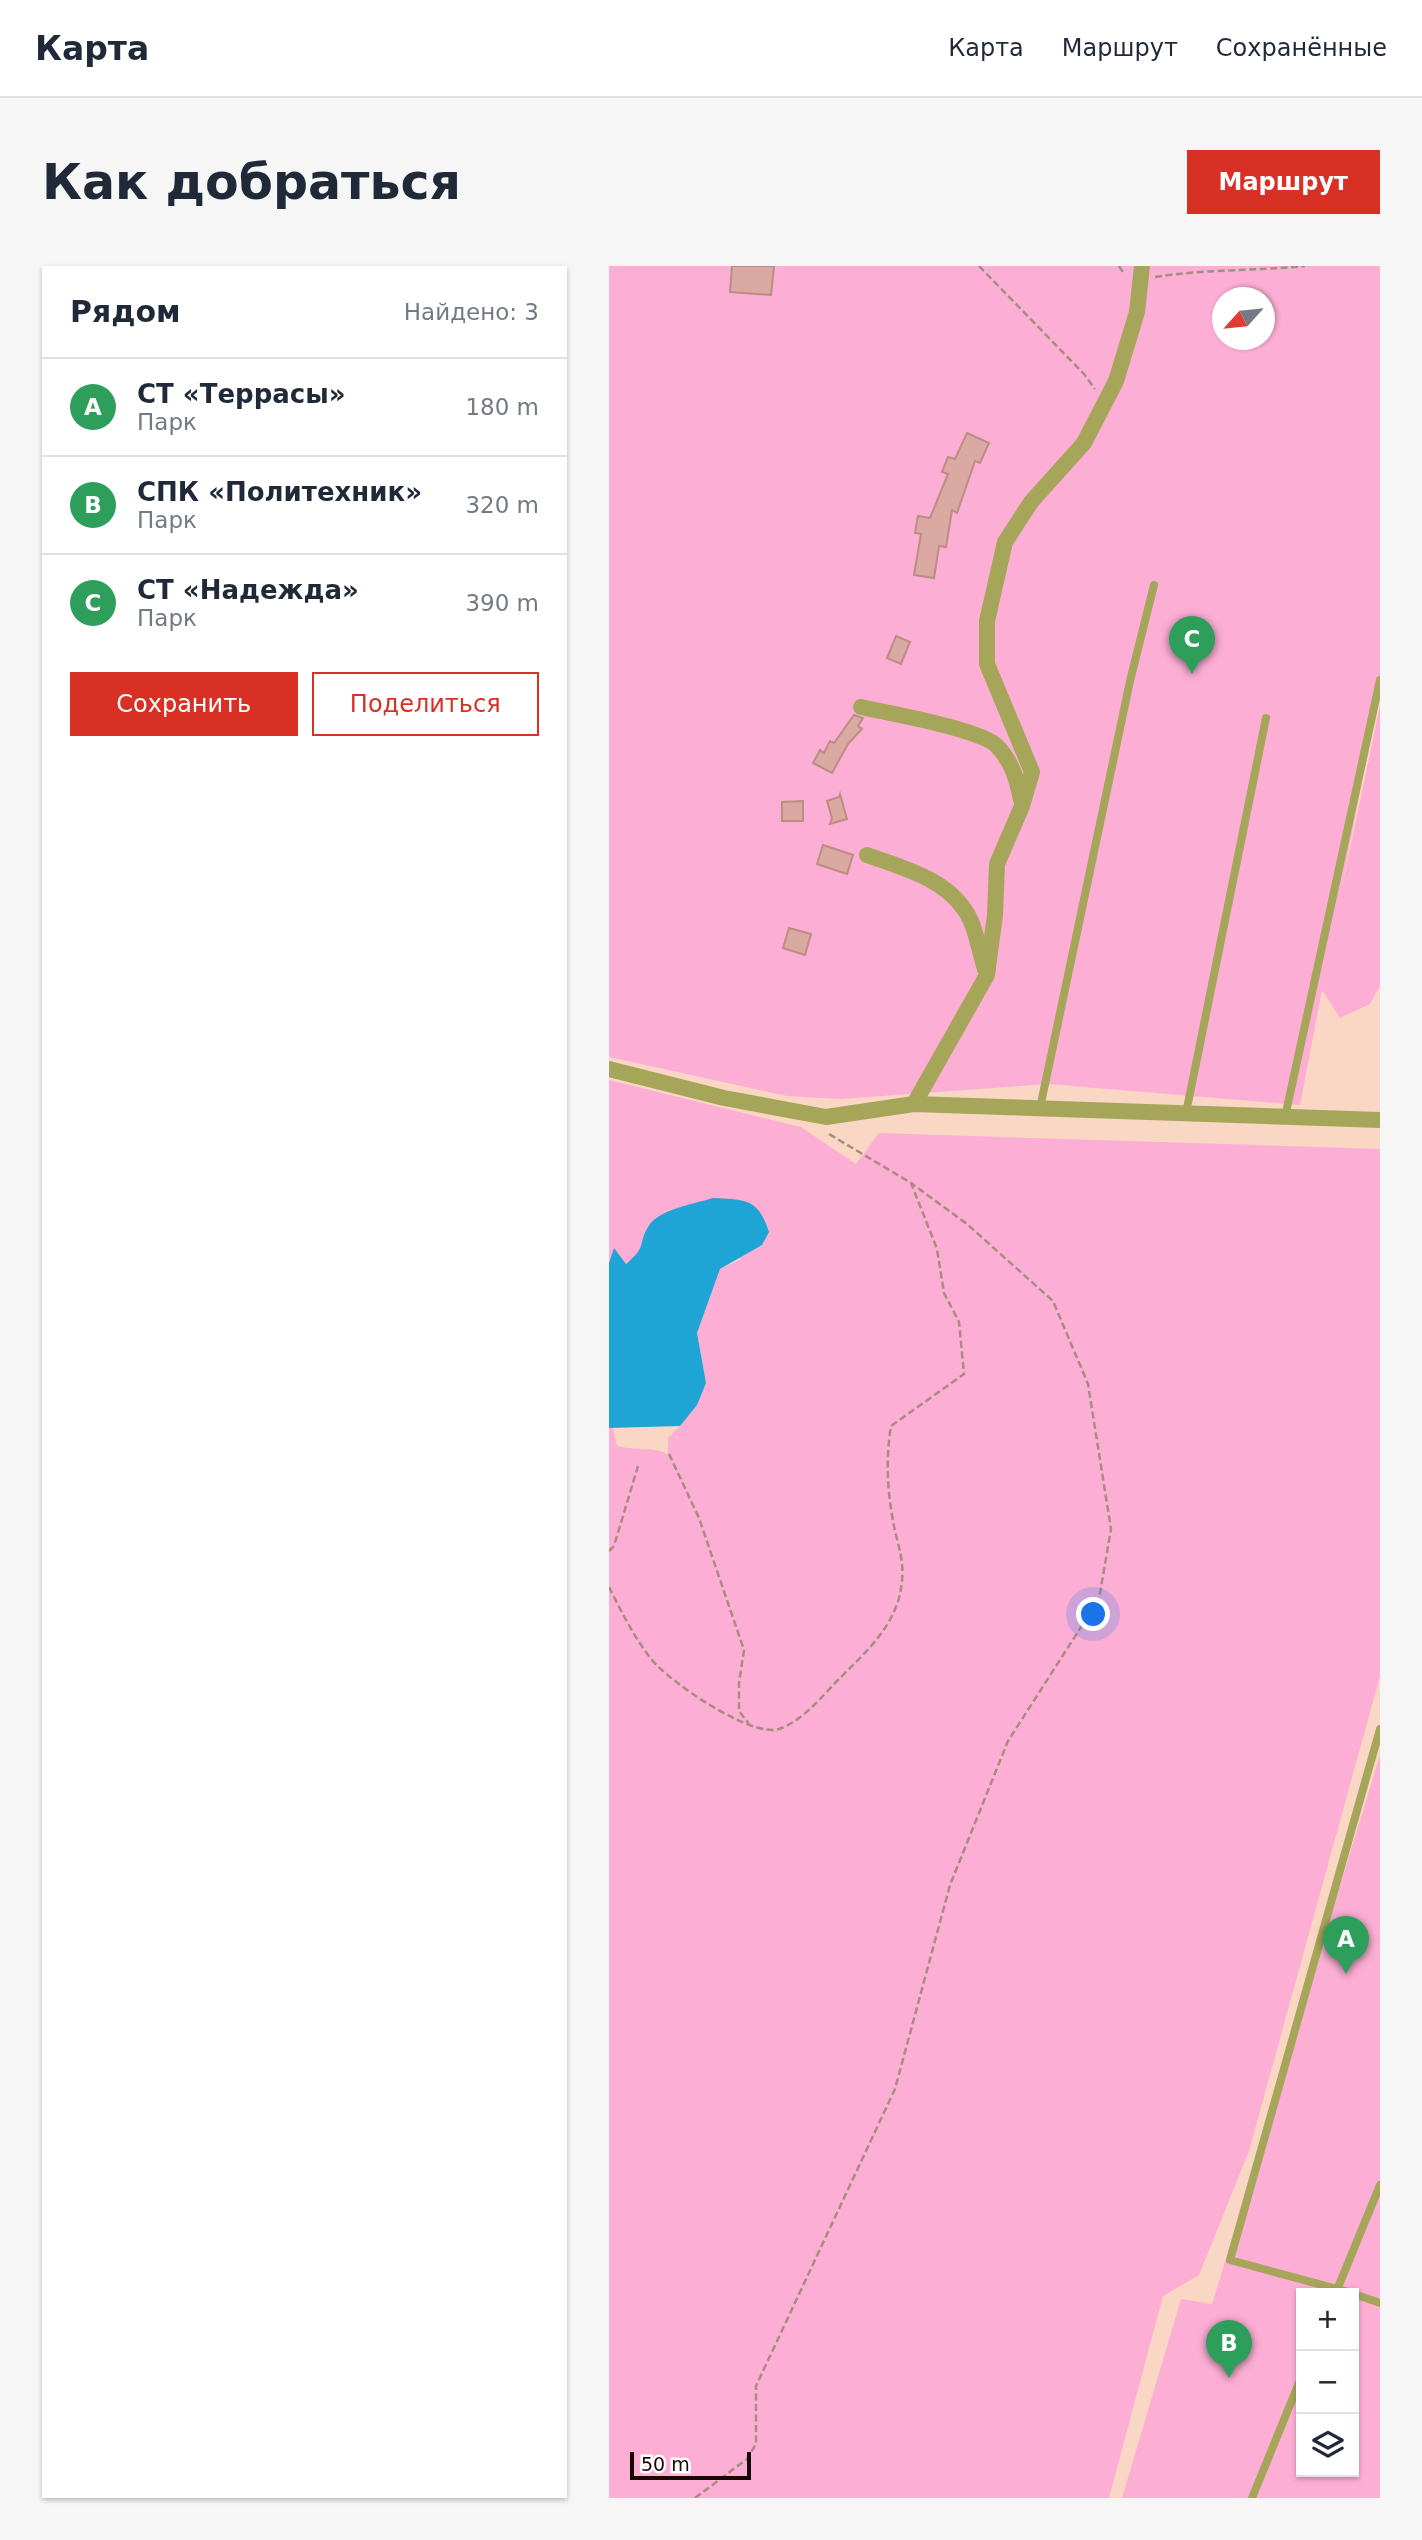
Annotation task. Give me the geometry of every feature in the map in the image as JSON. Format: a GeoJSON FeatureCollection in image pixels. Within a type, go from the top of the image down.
{"type":"FeatureCollection","features":[{"type":"Feature","properties":{"kind":"street"},"geometry":{"type":"LineString","coordinates":[[914,1104],[987,975],[995,915],[997,864],[1022,806],[1031,772],[987,664],[987,621],[1005,542],[1031,502],[1084,443],[1116,381],[1134,323],[1142,272]]}},
{"type":"Feature","properties":{"kind":"street"},"geometry":{"type":"LineString","coordinates":[[861,706],[948,726],[995,744],[1016,773],[1022,806]]}},
{"type":"Feature","properties":{"kind":"street"},"geometry":{"type":"LineString","coordinates":[[867,855],[928,877],[953,895],[970,920],[987,975]]}},
{"type":"Feature","properties":{"kind":"street"},"geometry":{"type":"LineString","coordinates":[[609,1069],[724,1098],[826,1117],[914,1104],[1380,1120]]}},
{"type":"Feature","properties":{"kind":"lane"},"geometry":{"type":"LineString","coordinates":[[1040,1108],[1130,681],[1154,585]]}},
{"type":"Feature","properties":{"kind":"lane"},"geometry":{"type":"LineString","coordinates":[[1285,1117],[1380,680]]}},
{"type":"Feature","properties":{"kind":"lane"},"geometry":{"type":"LineString","coordinates":[[1186,1113],[1266,718]]}},
{"type":"Feature","properties":{"kind":"lane"},"geometry":{"type":"LineString","coordinates":[[1327,2288],[1230,2260],[1380,1729]]}},
{"type":"Feature","properties":{"kind":"lane"},"geometry":{"type":"LineString","coordinates":[[1338,2288],[1380,2185]]}},
{"type":"Feature","properties":{"kind":"lane"},"geometry":{"type":"LineString","coordinates":[[1359,2296],[1380,2303]]}},
{"type":"Feature","properties":{"kind":"lane"},"geometry":{"type":"LineString","coordinates":[[1252,2498],[1296,2390]]}},
{"type":"Feature","properties":{"kind":"path"},"geometry":{"type":"LineString","coordinates":[[979,266],[1084,374],[1104,404]]}},
{"type":"Feature","properties":{"kind":"path"},"geometry":{"type":"LineString","coordinates":[[1142,272],[1262,271],[1305,266]]}},
{"type":"Feature","properties":{"kind":"path"},"geometry":{"type":"LineString","coordinates":[[695,2498],[747,2459],[756,2444],[756,2386],[895,2089],[950,1885],[1008,1741],[1099,1599],[1111,1529],[1088,1384],[1053,1301],[967,1224],[911,1183],[824,1130]]}},
{"type":"Feature","properties":{"kind":"path"},"geometry":{"type":"LineString","coordinates":[[609,1587],[653,1661],[687,1690],[751,1727],[778,1729],[805,1712],[881,1636],[898,1600],[903,1575],[901,1546],[892,1518],[886,1464],[891,1426],[964,1374],[959,1322],[944,1293],[937,1249],[911,1183]]}},
{"type":"Feature","properties":{"kind":"path"},"geometry":{"type":"LineString","coordinates":[[669,1454],[699,1518],[744,1650],[739,1683],[739,1711],[751,1727]]}},
{"type":"Feature","properties":{"kind":"path"},"geometry":{"type":"LineString","coordinates":[[609,1551],[614,1546],[638,1466]]}},
{"type":"Feature","properties":{"kind":"shaded area"},"geometry":{"type":"Polygon","coordinates":[[[609,266],[1380,266],[1380,688],[1339,901],[1380,706],[1380,986],[1370,1004],[1340,1018],[1322,990],[1300,1105],[1048,1084],[841,1099],[787,1096],[609,1057],[609,266]]]}},
{"type":"Feature","properties":{"kind":"shaded area"},"geometry":{"type":"Polygon","coordinates":[[[609,1080],[801,1127],[856,1164],[879,1133],[1380,1149],[1380,1676],[1249,2151],[1199,2275],[1163,2296],[1109,2498],[609,2498],[609,1428],[612,1426],[617,1446],[668,1454],[668,1438],[680,1426],[706,1384],[697,1333],[720,1269],[742,1259],[648,1226],[642,1250],[626,1264],[614,1249],[609,1263],[609,1080]]]}},
{"type":"Feature","properties":{"kind":"shaded area"},"geometry":{"type":"Polygon","coordinates":[[[1380,1755],[1380,2498],[1122,2498],[1181,2299],[1212,2304],[1380,1755]]]}},
{"type":"Feature","properties":{"kind":"water"},"geometry":{"type":"Polygon","coordinates":[[[713,1198],[749,1203],[760,1213],[769,1232],[762,1245],[720,1269],[697,1333],[706,1383],[697,1405],[680,1426],[609,1428],[609,1263],[614,1248],[626,1264],[640,1249],[645,1233],[653,1221],[668,1211],[713,1198]]]}},
{"type":"Feature","properties":{"kind":"building"},"geometry":{"type":"Polygon","coordinates":[[[732,266],[774,266],[771,295],[730,292],[732,266]]]}},
{"type":"Feature","properties":{"kind":"building"},"geometry":{"type":"Polygon","coordinates":[[[967,433],[989,443],[980,463],[975,461],[957,513],[952,510],[946,547],[939,546],[934,578],[914,575],[921,534],[915,533],[918,516],[930,518],[948,474],[942,472],[948,457],[955,459],[967,433]]]}},
{"type":"Feature","properties":{"kind":"building"},"geometry":{"type":"Polygon","coordinates":[[[896,636],[910,642],[901,664],[887,658],[896,636]]]}},
{"type":"Feature","properties":{"kind":"building"},"geometry":{"type":"Polygon","coordinates":[[[854,715],[863,718],[858,726],[862,729],[848,744],[832,773],[813,763],[820,750],[824,753],[830,741],[834,743],[854,715]]]}},
{"type":"Feature","properties":{"kind":"building"},"geometry":{"type":"Polygon","coordinates":[[[840,794],[847,819],[830,824],[832,818],[827,801],[839,797],[840,794]]]}},
{"type":"Feature","properties":{"kind":"building"},"geometry":{"type":"Polygon","coordinates":[[[803,801],[803,821],[782,821],[782,802],[803,801]]]}},
{"type":"Feature","properties":{"kind":"building"},"geometry":{"type":"Polygon","coordinates":[[[823,845],[853,855],[847,874],[817,864],[823,845]]]}},
{"type":"Feature","properties":{"kind":"building"},"geometry":{"type":"Polygon","coordinates":[[[789,928],[811,934],[805,955],[783,948],[789,928]]]}},
{"type":"Feature","properties":{"kind":"place","name":"СТ «Надежда»"},"geometry":{"type":"Point","coordinates":[1192,674]}},
{"type":"Feature","properties":{"kind":"place","name":"СТ «Террасы»"},"geometry":{"type":"Point","coordinates":[1346,1974]}},
{"type":"Feature","properties":{"kind":"place","name":"СПК «Политехник»"},"geometry":{"type":"Point","coordinates":[1229,2378]}}]}
